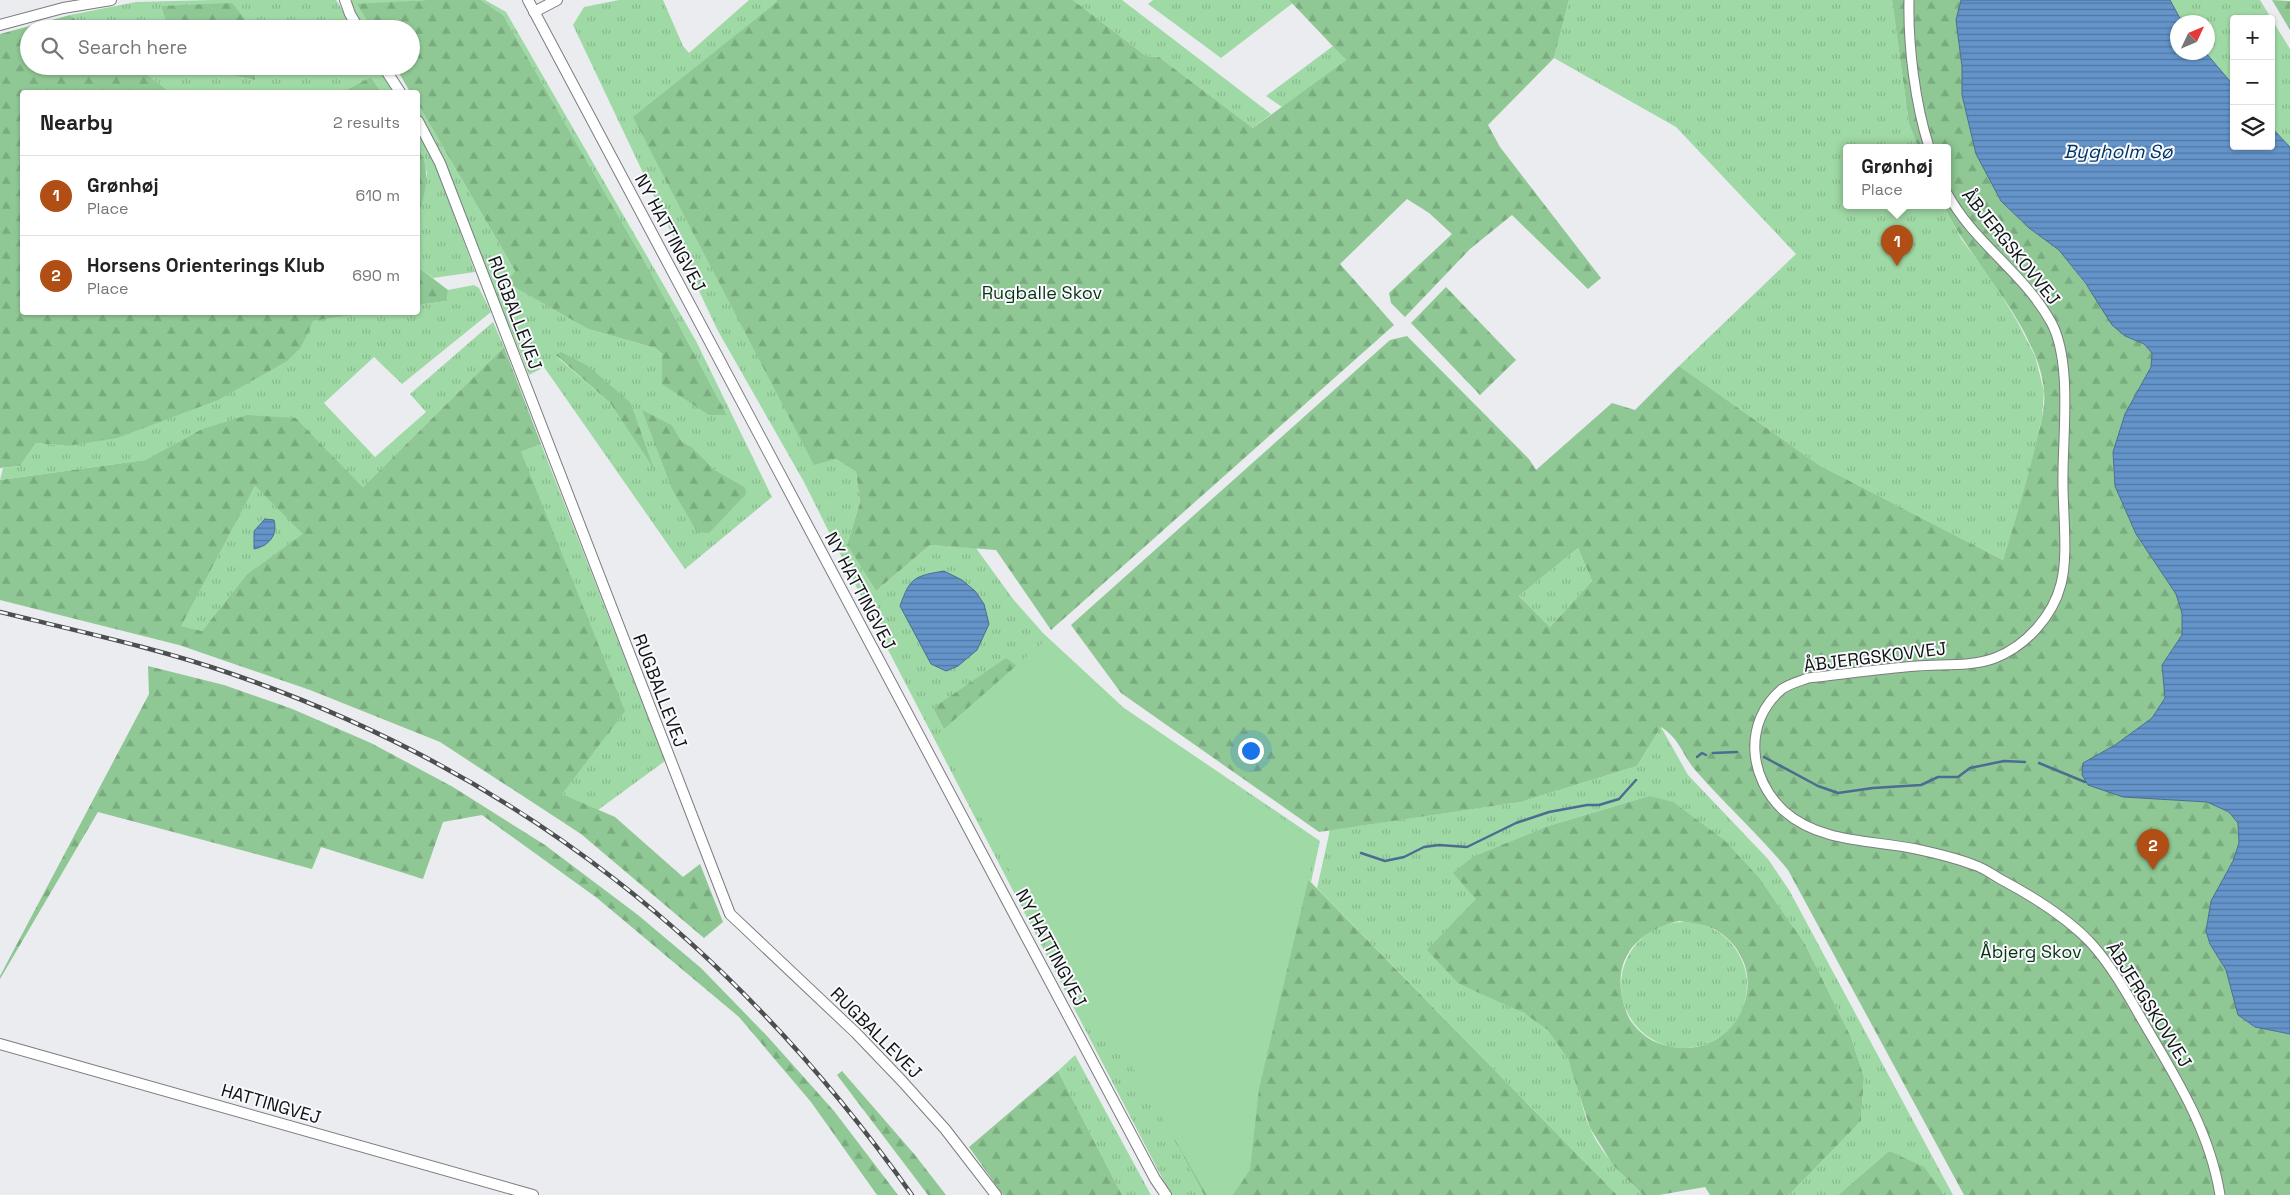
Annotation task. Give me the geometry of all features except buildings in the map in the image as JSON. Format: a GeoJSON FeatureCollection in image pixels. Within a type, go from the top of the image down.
{"type":"FeatureCollection","features":[{"type":"Feature","properties":{"kind":"street"},"geometry":{"type":"LineString","coordinates":[[0,25],[63,8],[111,0]]}},
{"type":"Feature","properties":{"kind":"street"},"geometry":{"type":"LineString","coordinates":[[345,0],[354,20]]}},
{"type":"Feature","properties":{"kind":"street","name":"NY HATTINGVEJ"},"geometry":{"type":"LineString","coordinates":[[528,0],[1155,1179],[1166,1195]]}},
{"type":"Feature","properties":{"kind":"street"},"geometry":{"type":"LineString","coordinates":[[534,12],[556,0]]}},
{"type":"Feature","properties":{"kind":"street"},"geometry":{"type":"LineString","coordinates":[[1909,0],[1914,71],[1923,129],[1928,144]]}},
{"type":"Feature","properties":{"kind":"street"},"geometry":{"type":"LineString","coordinates":[[389,75],[399,90]]}},
{"type":"Feature","properties":{"kind":"street","name":"RUGBALLEVEJ"},"geometry":{"type":"LineString","coordinates":[[420,124],[440,163],[730,914],[856,1033],[902,1081],[945,1129],[996,1195]]}},
{"type":"Feature","properties":{"kind":"street","name":"ÅBJERGSKOVVEJ"},"geometry":{"type":"LineString","coordinates":[[1951,199],[1967,223],[2033,297],[2051,322],[2059,342],[2064,390],[2062,502],[2064,561],[2061,583],[2053,607],[2043,621],[2024,640],[1992,659],[1808,678],[1783,688],[1768,706],[1758,723],[1753,746],[1758,773],[1767,790],[1784,810],[1804,825],[1848,840],[1917,849],[1976,865],[2032,896],[2067,921],[2084,937],[2116,977],[2195,1113],[2212,1156],[2220,1195]]}},
{"type":"Feature","properties":{"kind":"street","name":"HATTINGVEJ"},"geometry":{"type":"LineString","coordinates":[[0,1044],[533,1195]]}},
{"type":"Feature","properties":{"kind":"street"},"geometry":{"type":"LineString","coordinates":[[1155,1179],[1162,1195]]}},
{"type":"Feature","properties":{"kind":"green space"},"geometry":{"type":"Polygon","coordinates":[[[336,0],[349,20],[233,20],[161,6],[165,20],[76,20],[70,15],[136,2],[336,0]]]}},
{"type":"Feature","properties":{"kind":"green space"},"geometry":{"type":"Polygon","coordinates":[[[352,0],[427,0],[358,5],[367,20],[358,20],[351,5],[352,0]]]}},
{"type":"Feature","properties":{"kind":"green space"},"geometry":{"type":"Polygon","coordinates":[[[427,0],[481,0],[503,15],[651,273],[727,415],[709,415],[662,384],[662,354],[655,348],[588,329],[506,282],[515,271],[420,107],[420,90],[409,90],[400,75],[420,75],[420,20],[367,20],[357,4],[427,0]]]}},
{"type":"Feature","properties":{"kind":"green space"},"geometry":{"type":"Polygon","coordinates":[[[481,0],[485,0],[506,12],[696,341],[772,497],[685,569],[544,367],[529,375],[441,156],[420,119],[420,107],[515,271],[507,282],[588,329],[655,348],[727,415],[651,273],[503,15],[481,0]],[[556,356],[610,403],[653,467],[631,403],[556,356]],[[643,411],[671,487],[745,487],[715,470],[692,447],[682,442],[672,425],[643,411]]]}},
{"type":"Feature","properties":{"kind":"green space"},"geometry":{"type":"Polygon","coordinates":[[[619,0],[663,0],[683,46],[689,53],[749,0],[776,0],[777,2],[814,464],[836,459],[856,472],[860,502],[847,545],[876,591],[930,545],[976,548],[1013,599],[1043,633],[1124,708],[1320,841],[1311,882],[1297,868],[933,708],[1103,1040],[1116,1032],[1204,1195],[1171,1195],[885,644],[804,482],[718,331],[573,25],[584,7],[619,0]]]}},
{"type":"Feature","properties":{"kind":"green space","name":"Rugballe Skov"},"geometry":{"type":"Polygon","coordinates":[[[776,0],[1073,0],[1146,56],[1159,57],[1253,128],[1346,60],[1289,0],[1569,0],[1554,58],[1488,125],[1500,147],[1601,278],[1588,289],[1512,215],[1470,249],[1405,317],[1391,303],[1389,293],[1452,234],[1429,213],[1407,199],[1340,264],[1394,325],[1051,630],[996,550],[930,545],[876,591],[847,545],[860,502],[856,472],[836,459],[814,465],[633,117],[777,2],[776,0]]]}},
{"type":"Feature","properties":{"kind":"green space"},"geometry":{"type":"Polygon","coordinates":[[[1073,0],[1122,0],[1271,114],[1253,128],[1159,57],[1146,56],[1073,0]]]}},
{"type":"Feature","properties":{"kind":"green space"},"geometry":{"type":"Polygon","coordinates":[[[1153,0],[1289,0],[1293,3],[1221,58],[1148,4],[1153,0]]]}},
{"type":"Feature","properties":{"kind":"green space"},"geometry":{"type":"Polygon","coordinates":[[[1569,0],[1892,0],[1909,124],[1917,144],[1843,144],[1843,209],[1945,209],[1962,240],[1993,281],[2035,356],[2044,391],[2042,417],[2023,500],[2003,560],[1819,465],[1679,366],[1796,254],[1676,127],[1554,58],[1569,0]]]}},
{"type":"Feature","properties":{"kind":"green space","name":"Åbjerg Skov"},"geometry":{"type":"Polygon","coordinates":[[[1892,0],[1961,0],[1956,20],[1962,67],[1962,95],[1976,154],[2001,201],[2029,228],[2059,250],[2125,336],[2144,344],[2152,353],[2151,367],[2125,414],[2113,452],[2115,486],[2136,534],[2176,594],[2182,613],[2182,635],[2162,665],[2165,698],[2152,718],[2115,745],[2083,763],[2123,797],[2207,802],[2229,812],[2238,823],[2239,843],[2233,861],[2211,901],[2210,944],[2226,970],[2238,1015],[2255,1027],[2290,1034],[2290,1195],[1964,1195],[1788,870],[1696,771],[1677,742],[1661,727],[1637,766],[1521,802],[1319,832],[1121,693],[1071,625],[1390,340],[1407,336],[1529,459],[1536,470],[1612,403],[1635,410],[1679,366],[1819,465],[2003,560],[2042,419],[2044,390],[2040,371],[2024,332],[2013,312],[1961,237],[1945,209],[1951,209],[1951,144],[1917,144],[1909,124],[1892,0]],[[1578,548],[1519,596],[1550,627],[1592,581],[1578,548]]]}},
{"type":"Feature","properties":{"kind":"green space"},"geometry":{"type":"Polygon","coordinates":[[[2170,0],[2260,0],[2269,15],[2230,15],[2230,81],[2212,60],[2215,60],[2215,15],[2178,15],[2170,0]]]}},
{"type":"Feature","properties":{"kind":"green space"},"geometry":{"type":"Polygon","coordinates":[[[2272,0],[2290,1],[2290,30],[2272,0]]]}},
{"type":"Feature","properties":{"kind":"green space"},"geometry":{"type":"Polygon","coordinates":[[[232,3],[246,20],[165,20],[161,6],[232,3]]]}},
{"type":"Feature","properties":{"kind":"green space"},"geometry":{"type":"Polygon","coordinates":[[[70,15],[76,20],[52,20],[70,15]]]}},
{"type":"Feature","properties":{"kind":"green space"},"geometry":{"type":"Polygon","coordinates":[[[2275,24],[2290,49],[2290,147],[2275,131],[2275,24]]]}},
{"type":"Feature","properties":{"kind":"green space"},"geometry":{"type":"Polygon","coordinates":[[[20,29],[20,75],[148,75],[167,90],[20,90],[20,315],[354,315],[313,321],[302,346],[287,361],[218,400],[117,438],[67,446],[36,443],[20,466],[0,468],[0,34],[20,29]]]}},
{"type":"Feature","properties":{"kind":"green space"},"geometry":{"type":"Polygon","coordinates":[[[1333,46],[1346,60],[1282,107],[1266,96],[1333,46]]]}},
{"type":"Feature","properties":{"kind":"green space"},"geometry":{"type":"Polygon","coordinates":[[[148,75],[230,75],[255,80],[256,75],[383,75],[392,90],[380,90],[371,77],[346,90],[167,90],[148,75]]]}},
{"type":"Feature","properties":{"kind":"green space"},"geometry":{"type":"Polygon","coordinates":[[[230,75],[256,75],[255,80],[230,75]]]}},
{"type":"Feature","properties":{"kind":"green space"},"geometry":{"type":"Polygon","coordinates":[[[371,77],[380,90],[346,90],[371,77]]]}},
{"type":"Feature","properties":{"kind":"green space"},"geometry":{"type":"Polygon","coordinates":[[[420,135],[432,156],[475,272],[433,278],[420,268],[420,209],[427,173],[420,150],[420,135]]]}},
{"type":"Feature","properties":{"kind":"green space"},"geometry":{"type":"Polygon","coordinates":[[[420,150],[426,169],[426,185],[420,209],[420,150]]]}},
{"type":"Feature","properties":{"kind":"green space"},"geometry":{"type":"Polygon","coordinates":[[[420,269],[448,290],[447,301],[420,305],[420,269]]]}},
{"type":"Feature","properties":{"kind":"green space"},"geometry":{"type":"Polygon","coordinates":[[[474,285],[479,288],[491,312],[402,384],[374,357],[324,403],[375,457],[426,412],[410,394],[493,322],[504,347],[363,487],[296,418],[200,430],[145,460],[0,480],[3,468],[20,466],[36,443],[67,446],[302,346],[312,321],[353,315],[420,315],[420,305],[447,301],[448,290],[474,285]]]}},
{"type":"Feature","properties":{"kind":"green space"},"geometry":{"type":"Polygon","coordinates":[[[1446,287],[1516,360],[1480,395],[1411,323],[1446,287]]]}},
{"type":"Feature","properties":{"kind":"green space"},"geometry":{"type":"Polygon","coordinates":[[[504,347],[541,444],[521,452],[625,711],[562,794],[615,817],[683,877],[700,864],[723,922],[704,938],[581,834],[440,742],[310,690],[179,645],[0,600],[0,480],[145,460],[200,430],[247,415],[296,418],[363,487],[504,347]],[[255,486],[181,626],[202,631],[247,574],[303,534],[255,486]]]}},
{"type":"Feature","properties":{"kind":"green space"},"geometry":{"type":"Polygon","coordinates":[[[561,352],[588,366],[631,403],[654,469],[610,403],[556,355],[561,352]]]}},
{"type":"Feature","properties":{"kind":"green space"},"geometry":{"type":"Polygon","coordinates":[[[642,410],[672,425],[682,442],[692,447],[715,470],[745,487],[746,494],[709,533],[697,532],[671,487],[642,410]]]}},
{"type":"Feature","properties":{"kind":"green space"},"geometry":{"type":"Polygon","coordinates":[[[541,444],[665,761],[598,810],[562,794],[521,452],[541,444]]]}},
{"type":"Feature","properties":{"kind":"green space"},"geometry":{"type":"Polygon","coordinates":[[[255,486],[304,534],[247,574],[202,631],[180,626],[255,486]]]}},
{"type":"Feature","properties":{"kind":"green space"},"geometry":{"type":"Polygon","coordinates":[[[1578,548],[1592,581],[1550,627],[1519,596],[1578,548]]]}},
{"type":"Feature","properties":{"kind":"green space"},"geometry":{"type":"Polygon","coordinates":[[[1047,639],[1115,702],[1317,843],[1259,1089],[1250,1170],[1233,1195],[1207,1195],[1118,1042],[1099,1038],[937,735],[1047,639]]]}},
{"type":"Feature","properties":{"kind":"green space"},"geometry":{"type":"Polygon","coordinates":[[[1006,658],[1297,868],[1617,1195],[1204,1195],[1116,1032],[1103,1040],[933,708],[1006,658]]]}},
{"type":"Feature","properties":{"kind":"green space"},"geometry":{"type":"Polygon","coordinates":[[[148,666],[224,685],[290,708],[371,743],[453,787],[545,845],[638,915],[701,968],[768,1037],[834,1111],[898,1195],[877,1195],[811,1102],[739,1017],[597,898],[482,815],[443,822],[423,879],[321,847],[312,869],[98,812],[0,979],[149,694],[148,666]]]}},
{"type":"Feature","properties":{"kind":"green space"},"geometry":{"type":"Polygon","coordinates":[[[1661,727],[1688,775],[1768,859],[1789,890],[1953,1195],[1943,1195],[1942,1192],[1889,1151],[1838,1195],[1789,1195],[1861,1121],[1864,1077],[1851,1037],[1805,944],[1761,880],[1649,796],[1548,826],[1474,856],[1477,899],[1459,984],[1527,1015],[1556,1038],[1574,1074],[1585,1114],[1594,1136],[1613,1163],[1643,1195],[1617,1195],[1317,888],[1330,830],[1521,802],[1637,766],[1661,727]]]}},
{"type":"Feature","properties":{"kind":"green space"},"geometry":{"type":"Polygon","coordinates":[[[1649,796],[1673,802],[1724,840],[1761,880],[1805,944],[1851,1037],[1864,1077],[1861,1121],[1789,1195],[1710,1195],[1705,1187],[1659,1195],[1643,1195],[1613,1165],[1590,1128],[1568,1059],[1548,1030],[1524,1013],[1459,984],[1427,950],[1476,899],[1453,873],[1474,856],[1548,826],[1649,796]],[[1679,921],[1649,933],[1629,952],[1623,964],[1621,978],[1622,994],[1628,1017],[1646,1037],[1664,1045],[1689,1048],[1711,1042],[1729,1029],[1741,1012],[1747,991],[1746,970],[1737,949],[1719,932],[1700,924],[1679,921]]]}},
{"type":"Feature","properties":{"kind":"green space"},"geometry":{"type":"Polygon","coordinates":[[[1684,922],[1708,926],[1729,940],[1743,961],[1747,985],[1743,1009],[1729,1030],[1708,1044],[1684,1048],[1660,1044],[1639,1030],[1625,1009],[1621,985],[1625,961],[1639,940],[1660,926],[1684,922]]]}},
{"type":"Feature","properties":{"kind":"green space"},"geometry":{"type":"Polygon","coordinates":[[[1075,1055],[1151,1195],[1122,1195],[1058,1071],[1075,1055]]]}},
{"type":"Feature","properties":{"kind":"green space"},"geometry":{"type":"Polygon","coordinates":[[[842,1071],[915,1155],[946,1195],[928,1195],[837,1075],[842,1071]]]}},
{"type":"Feature","properties":{"kind":"green space"},"geometry":{"type":"Polygon","coordinates":[[[1058,1071],[1122,1195],[1003,1195],[969,1147],[1058,1071]]]}},
{"type":"Feature","properties":{"kind":"green space"},"geometry":{"type":"Polygon","coordinates":[[[1889,1151],[1924,1167],[1943,1195],[1838,1195],[1889,1151]]]}},
{"type":"Feature","properties":{"kind":"water","name":"Bygholm Sø"},"geometry":{"type":"Polygon","coordinates":[[[1961,0],[2170,0],[2178,15],[2170,15],[2170,60],[2212,60],[2230,81],[2230,150],[2275,150],[2275,131],[2290,147],[2290,1034],[2255,1027],[2238,1015],[2226,970],[2210,944],[2206,931],[2211,901],[2233,861],[2239,843],[2238,823],[2229,812],[2207,802],[2123,797],[2088,785],[2082,775],[2083,763],[2115,745],[2152,718],[2165,698],[2162,665],[2182,635],[2182,613],[2176,594],[2136,534],[2115,486],[2113,452],[2125,414],[2151,367],[2152,353],[2144,344],[2125,336],[2112,325],[2086,284],[2059,250],[2029,228],[2001,201],[1976,154],[1962,95],[1962,67],[1956,20],[1961,0]]]}},
{"type":"Feature","properties":{"kind":"water"},"geometry":{"type":"Polygon","coordinates":[[[265,519],[274,520],[275,530],[268,542],[254,549],[254,531],[265,519]]]}},
{"type":"Feature","properties":{"kind":"water"},"geometry":{"type":"Polygon","coordinates":[[[944,571],[962,580],[975,591],[984,604],[989,624],[977,650],[958,666],[946,671],[931,664],[900,606],[907,589],[915,580],[926,574],[944,571]]]}},
{"type":"Feature","properties":{"kind":"waterway"},"geometry":{"type":"LineString","coordinates":[[1713,753],[1737,752]]}},
{"type":"Feature","properties":{"kind":"waterway"},"geometry":{"type":"LineString","coordinates":[[1697,757],[1702,753],[1706,755]]}},
{"type":"Feature","properties":{"kind":"waterway"},"geometry":{"type":"LineString","coordinates":[[1764,757],[1818,786],[1838,793],[1873,788],[1921,785],[1938,777],[1958,777],[1970,768],[2004,761],[2025,762]]}},
{"type":"Feature","properties":{"kind":"waterway"},"geometry":{"type":"LineString","coordinates":[[2039,763],[2085,782]]}},
{"type":"Feature","properties":{"kind":"waterway"},"geometry":{"type":"LineString","coordinates":[[1361,853],[1385,861],[1404,857],[1424,847],[1439,845],[1467,847],[1516,823],[1549,812],[1587,805],[1599,805],[1619,799],[1636,780]]}},
{"type":"Feature","properties":{"kind":"railway"},"geometry":{"type":"LineString","coordinates":[[0,612],[117,640],[232,674],[337,715],[435,762],[528,817],[614,879],[696,948],[772,1023],[844,1106],[912,1195]]}},
{"type":"Feature","properties":{"kind":"place","name":"Grønhøj"},"geometry":{"type":"Point","coordinates":[1897,266]}},
{"type":"Feature","properties":{"kind":"place","name":"Horsens Orienterings Klub"},"geometry":{"type":"Point","coordinates":[2153,870]}}]}
